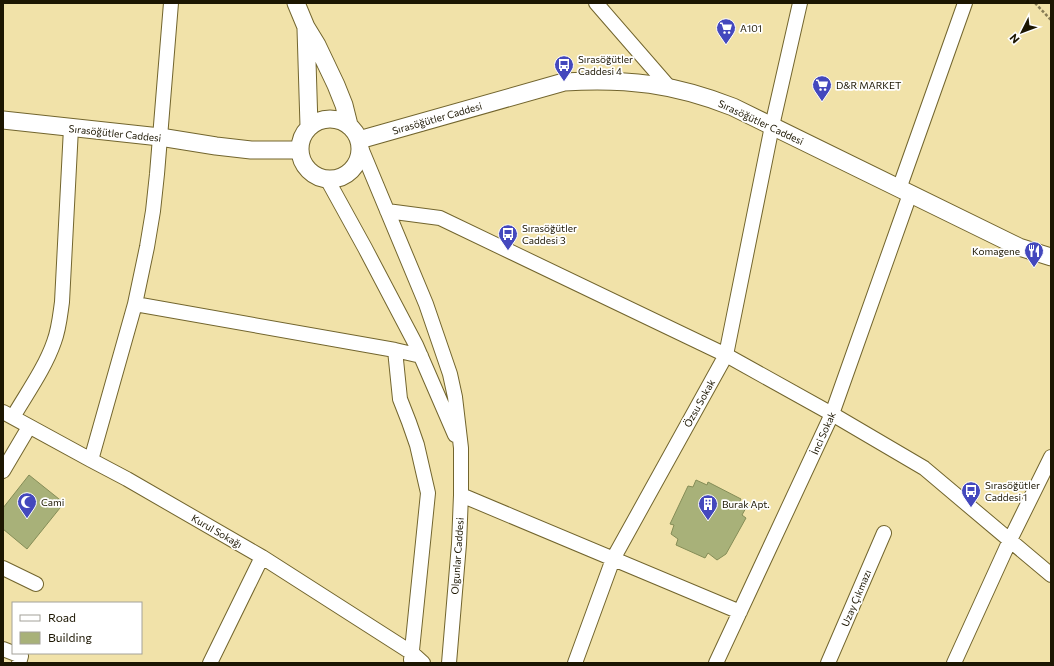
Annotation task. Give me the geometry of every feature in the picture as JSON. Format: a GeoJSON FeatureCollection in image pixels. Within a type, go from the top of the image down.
{"type":"FeatureCollection","features":[{"type":"Feature","properties":{"kind":"street"},"geometry":{"type":"LineString","coordinates":[[90,460],[135,304],[147,247],[153,211],[171,3]]}},
{"type":"Feature","properties":{"kind":"street"},"geometry":{"type":"LineString","coordinates":[[296,3],[306,27],[317,45],[336,85],[344,105],[349,125]]}},
{"type":"Feature","properties":{"kind":"street"},"geometry":{"type":"LineString","coordinates":[[596,3],[669,87]]}},
{"type":"Feature","properties":{"kind":"street","name":"Özsu Sokak"},"geometry":{"type":"LineString","coordinates":[[575,663],[613,559],[726,356],[772,126],[800,3]]}},
{"type":"Feature","properties":{"kind":"street","name":"İnci Sokak"},"geometry":{"type":"LineString","coordinates":[[716,663],[832,414],[965,3]]}},
{"type":"Feature","properties":{"kind":"street"},"geometry":{"type":"LineString","coordinates":[[306,27],[309,126]]}},
{"type":"Feature","properties":{"kind":"street","name":"Sırasöğütler Caddesi"},"geometry":{"type":"LineString","coordinates":[[360,144],[564,82],[612,80],[669,87],[709,98],[733,107],[1019,247],[1051,257]]}},
{"type":"Feature","properties":{"kind":"street"},"geometry":{"type":"LineString","coordinates":[[325,119],[342,121],[349,125],[355,132],[360,144],[360,157],[351,172],[336,179],[318,177],[311,173],[305,166],[299,150],[300,141],[309,126],[325,119]]}},
{"type":"Feature","properties":{"kind":"street","name":"Sırasöğütler Caddesi"},"geometry":{"type":"LineString","coordinates":[[3,120],[160,137],[251,150],[299,150]]}},
{"type":"Feature","properties":{"kind":"street"},"geometry":{"type":"LineString","coordinates":[[8,415],[49,354],[60,322],[71,128]]}},
{"type":"Feature","properties":{"kind":"street","name":"Olgunlar Caddesi"},"geometry":{"type":"LineString","coordinates":[[360,144],[426,304],[450,374],[455,397],[461,448],[461,495],[459,544],[449,663]]}},
{"type":"Feature","properties":{"kind":"street"},"geometry":{"type":"LineString","coordinates":[[327,179],[421,356],[461,448]]}},
{"type":"Feature","properties":{"kind":"street"},"geometry":{"type":"LineString","coordinates":[[387,211],[440,218],[726,356],[832,414],[924,468],[1051,575]]}},
{"type":"Feature","properties":{"kind":"street"},"geometry":{"type":"LineString","coordinates":[[135,304],[395,350],[421,356]]}},
{"type":"Feature","properties":{"kind":"street"},"geometry":{"type":"LineString","coordinates":[[395,350],[400,400],[417,445],[428,493],[411,658]]}},
{"type":"Feature","properties":{"kind":"street","name":"Kurul Sokağı"},"geometry":{"type":"LineString","coordinates":[[8,415],[127,479],[262,557],[411,658],[423,663]]}},
{"type":"Feature","properties":{"kind":"street"},"geometry":{"type":"LineString","coordinates":[[3,471],[29,427]]}},
{"type":"Feature","properties":{"kind":"street"},"geometry":{"type":"LineString","coordinates":[[954,663],[1010,540],[1051,457]]}},
{"type":"Feature","properties":{"kind":"street"},"geometry":{"type":"LineString","coordinates":[[461,495],[740,612]]}},
{"type":"Feature","properties":{"kind":"street","name":"Uzay Çıkmazı"},"geometry":{"type":"LineString","coordinates":[[828,663],[884,533]]}},
{"type":"Feature","properties":{"kind":"street"},"geometry":{"type":"LineString","coordinates":[[210,663],[262,557]]}},
{"type":"Feature","properties":{"kind":"street"},"geometry":{"type":"LineString","coordinates":[[3,568],[36,584]]}},
{"type":"Feature","properties":{"kind":"street"},"geometry":{"type":"LineString","coordinates":[[15,654],[20,656],[19,663]]}},
{"type":"Feature","properties":{"kind":"path"},"geometry":{"type":"LineString","coordinates":[[1034,3],[1051,20]]}},
{"type":"Feature","properties":{"kind":"building","name":"Cami"},"geometry":{"type":"Polygon","coordinates":[[[29,475],[64,503],[27,549],[3,529],[3,508],[29,475]]]}},
{"type":"Feature","properties":{"kind":"building","name":"Burak Apt."},"geometry":{"type":"Polygon","coordinates":[[[696,480],[707,485],[708,482],[741,499],[739,503],[747,506],[742,515],[746,518],[726,554],[717,560],[708,553],[705,558],[676,545],[678,539],[671,534],[674,525],[670,524],[688,486],[693,487],[696,480]]]}},
{"type":"Feature","properties":{"kind":"place","name":"A101"},"geometry":{"type":"Point","coordinates":[726,45]}},
{"type":"Feature","properties":{"kind":"place","name":"Sırasöğütler Caddesi 4"},"geometry":{"type":"Point","coordinates":[564,82]}},
{"type":"Feature","properties":{"kind":"place","name":"D&R MARKET"},"geometry":{"type":"Point","coordinates":[822,102]}},
{"type":"Feature","properties":{"kind":"place","name":"Sırasöğütler Caddesi 3"},"geometry":{"type":"Point","coordinates":[508,251]}},
{"type":"Feature","properties":{"kind":"place","name":"Komagene"},"geometry":{"type":"Point","coordinates":[1034,268]}},
{"type":"Feature","properties":{"kind":"place","name":"Sırasöğütler Caddesi 1"},"geometry":{"type":"Point","coordinates":[971,508]}},
{"type":"Feature","properties":{"kind":"place","name":"Cami"},"geometry":{"type":"Point","coordinates":[27,519]}},
{"type":"Feature","properties":{"kind":"place","name":"Burak Apt."},"geometry":{"type":"Point","coordinates":[708,521]}}]}
